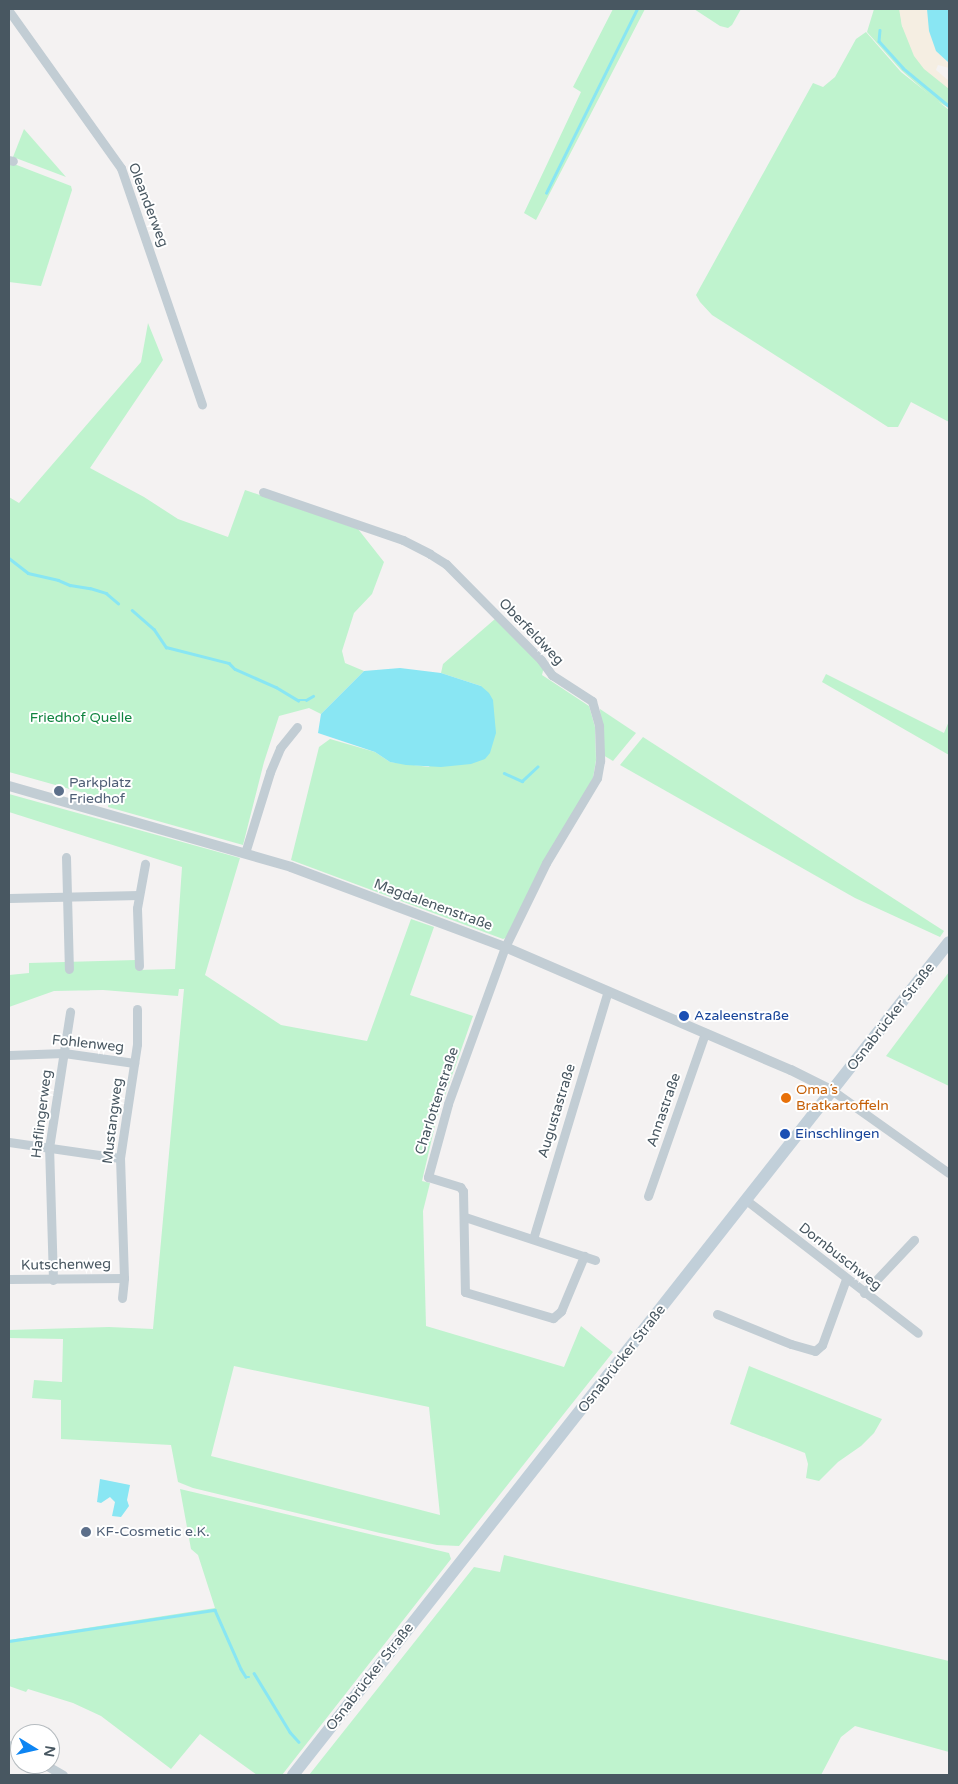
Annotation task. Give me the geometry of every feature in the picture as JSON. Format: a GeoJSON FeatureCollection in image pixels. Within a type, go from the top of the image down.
{"type":"FeatureCollection","features":[{"type":"Feature","properties":{"kind":"main road","name":"Osnabrücker Straße"},"geometry":{"type":"LineString","coordinates":[[293,1775],[949,942]]}},
{"type":"Feature","properties":{"kind":"street","name":"Oleanderweg"},"geometry":{"type":"LineString","coordinates":[[9,11],[121,168],[202,405]]}},
{"type":"Feature","properties":{"kind":"street","name":"Oberfeldweg"},"geometry":{"type":"LineString","coordinates":[[263,492],[403,540],[446,564],[541,660],[552,675],[592,700],[599,726],[600,754],[597,778],[546,863],[505,947]]}},
{"type":"Feature","properties":{"kind":"street"},"geometry":{"type":"LineString","coordinates":[[245,853],[276,756],[288,736],[297,727]]}},
{"type":"Feature","properties":{"kind":"street","name":"Magdalenenstraße"},"geometry":{"type":"LineString","coordinates":[[9,786],[291,867],[505,947],[705,1033],[833,1091]]}},
{"type":"Feature","properties":{"kind":"street"},"geometry":{"type":"LineString","coordinates":[[66,857],[69,969]]}},
{"type":"Feature","properties":{"kind":"street"},"geometry":{"type":"LineString","coordinates":[[139,966],[137,908],[145,864]]}},
{"type":"Feature","properties":{"kind":"street"},"geometry":{"type":"LineString","coordinates":[[9,898],[139,895]]}},
{"type":"Feature","properties":{"kind":"street","name":"Charlottenstraße"},"geometry":{"type":"LineString","coordinates":[[505,947],[448,1104],[428,1177],[460,1187],[463,1191],[465,1292],[553,1318],[561,1311],[584,1256]]}},
{"type":"Feature","properties":{"kind":"street","name":"Augustastraße"},"geometry":{"type":"LineString","coordinates":[[533,1239],[608,991]]}},
{"type":"Feature","properties":{"kind":"street","name":"Mustangweg"},"geometry":{"type":"LineString","coordinates":[[122,1298],[124,1278],[120,1158],[134,1063],[137,1009]]}},
{"type":"Feature","properties":{"kind":"street","name":"Haflingerweg"},"geometry":{"type":"LineString","coordinates":[[53,1280],[49,1148],[70,1012]]}},
{"type":"Feature","properties":{"kind":"street","name":"Annastraße"},"geometry":{"type":"LineString","coordinates":[[648,1196],[705,1033]]}},
{"type":"Feature","properties":{"kind":"street","name":"Fohlenweg"},"geometry":{"type":"LineString","coordinates":[[9,1054],[64,1053],[134,1063]]}},
{"type":"Feature","properties":{"kind":"street"},"geometry":{"type":"LineString","coordinates":[[833,1091],[949,1173]]}},
{"type":"Feature","properties":{"kind":"street"},"geometry":{"type":"LineString","coordinates":[[9,1142],[120,1158]]}},
{"type":"Feature","properties":{"kind":"street","name":"Dornbuschweg"},"geometry":{"type":"LineString","coordinates":[[746,1200],[918,1333]]}},
{"type":"Feature","properties":{"kind":"street"},"geometry":{"type":"LineString","coordinates":[[465,1217],[595,1260]]}},
{"type":"Feature","properties":{"kind":"street"},"geometry":{"type":"LineString","coordinates":[[864,1293],[914,1240]]}},
{"type":"Feature","properties":{"kind":"street","name":"Kutschenweg"},"geometry":{"type":"LineString","coordinates":[[9,1279],[124,1278]]}},
{"type":"Feature","properties":{"kind":"street"},"geometry":{"type":"LineString","coordinates":[[717,1314],[790,1344],[815,1351],[822,1345],[846,1279]]}},
{"type":"Feature","properties":{"kind":"green space"},"geometry":{"type":"Polygon","coordinates":[[[613,9],[645,9],[536,220],[524,213],[581,92],[573,87],[613,9]]]}},
{"type":"Feature","properties":{"kind":"green space"},"geometry":{"type":"Polygon","coordinates":[[[694,9],[741,9],[732,25],[728,28],[720,26],[694,9]]]}},
{"type":"Feature","properties":{"kind":"green space"},"geometry":{"type":"Polygon","coordinates":[[[874,9],[900,9],[902,26],[949,89],[949,108],[935,100],[901,70],[867,32],[874,9]]]}},
{"type":"Feature","properties":{"kind":"green space"},"geometry":{"type":"Polygon","coordinates":[[[866,32],[901,72],[949,110],[949,422],[911,402],[898,427],[888,427],[712,315],[696,295],[813,83],[823,87],[835,77],[856,39],[866,32]]]}},
{"type":"Feature","properties":{"kind":"green space"},"geometry":{"type":"Polygon","coordinates":[[[24,129],[66,177],[13,157],[24,129]]]}},
{"type":"Feature","properties":{"kind":"green space"},"geometry":{"type":"Polygon","coordinates":[[[9,162],[71,186],[72,190],[41,286],[9,282],[9,162]]]}},
{"type":"Feature","properties":{"kind":"green space","name":"Friedhof Quelle"},"geometry":{"type":"Polygon","coordinates":[[[148,323],[163,360],[90,468],[144,497],[178,519],[228,537],[245,490],[358,529],[384,562],[372,594],[354,613],[342,651],[345,663],[364,671],[321,714],[309,708],[279,716],[264,762],[243,845],[108,807],[109,800],[9,772],[9,497],[19,503],[141,362],[148,323]]]}},
{"type":"Feature","properties":{"kind":"green space"},"geometry":{"type":"Polygon","coordinates":[[[495,619],[544,667],[542,675],[589,706],[595,727],[596,760],[593,778],[508,937],[503,939],[291,860],[319,747],[330,739],[375,752],[390,762],[429,767],[481,686],[441,673],[443,664],[495,619]]]}},
{"type":"Feature","properties":{"kind":"green space"},"geometry":{"type":"Polygon","coordinates":[[[826,674],[944,733],[949,721],[949,755],[822,682],[826,674]]]}},
{"type":"Feature","properties":{"kind":"green space"},"geometry":{"type":"Polygon","coordinates":[[[600,709],[636,733],[613,761],[603,755],[600,709]]]}},
{"type":"Feature","properties":{"kind":"green space"},"geometry":{"type":"Polygon","coordinates":[[[643,737],[944,931],[940,937],[855,898],[620,765],[643,737]]]}},
{"type":"Feature","properties":{"kind":"green space"},"geometry":{"type":"Polygon","coordinates":[[[9,794],[240,858],[205,975],[281,1025],[367,1041],[411,919],[434,927],[410,995],[473,1016],[436,1121],[422,1181],[430,1183],[423,1211],[426,1326],[564,1367],[581,1326],[613,1352],[459,1546],[437,1545],[380,1533],[193,1488],[178,1482],[171,1445],[61,1439],[61,1400],[32,1398],[34,1380],[62,1382],[63,1339],[9,1338],[9,1330],[109,1327],[153,1329],[184,989],[179,989],[178,996],[103,990],[54,991],[9,1007],[9,975],[29,973],[29,963],[136,960],[137,970],[175,969],[182,867],[9,812],[9,794]],[[234,1366],[211,1456],[440,1515],[429,1407],[234,1366]]]}},
{"type":"Feature","properties":{"kind":"green space"},"geometry":{"type":"Polygon","coordinates":[[[949,972],[949,1086],[886,1056],[949,972]]]}},
{"type":"Feature","properties":{"kind":"green space"},"geometry":{"type":"Polygon","coordinates":[[[749,1366],[882,1419],[874,1433],[861,1446],[838,1462],[819,1481],[806,1478],[808,1464],[805,1453],[730,1424],[749,1366]]]}},
{"type":"Feature","properties":{"kind":"green space"},"geometry":{"type":"Polygon","coordinates":[[[180,1489],[449,1553],[451,1559],[282,1775],[257,1775],[200,1734],[171,1769],[101,1716],[73,1703],[28,1689],[26,1692],[9,1686],[9,1640],[215,1608],[198,1555],[191,1549],[180,1489]]]}},
{"type":"Feature","properties":{"kind":"green space"},"geometry":{"type":"Polygon","coordinates":[[[504,1555],[949,1661],[949,1752],[855,1726],[841,1737],[821,1775],[309,1775],[474,1567],[500,1572],[504,1555]]]}},
{"type":"Feature","properties":{"kind":"sand"},"geometry":{"type":"Polygon","coordinates":[[[899,9],[927,9],[946,61],[949,63],[949,68],[938,65],[936,70],[949,81],[949,89],[924,69],[914,56],[902,26],[899,9]]]}},
{"type":"Feature","properties":{"kind":"water"},"geometry":{"type":"Polygon","coordinates":[[[927,9],[949,9],[949,63],[936,51],[929,31],[927,9]]]}},
{"type":"Feature","properties":{"kind":"water"},"geometry":{"type":"Polygon","coordinates":[[[400,668],[441,673],[481,686],[489,693],[493,700],[496,733],[490,753],[485,759],[471,764],[441,767],[406,765],[390,762],[375,752],[318,733],[321,714],[364,671],[400,668]]]}},
{"type":"Feature","properties":{"kind":"water"},"geometry":{"type":"Polygon","coordinates":[[[100,1479],[130,1485],[127,1500],[129,1506],[121,1517],[112,1516],[115,1502],[110,1497],[101,1503],[97,1502],[100,1479]]]}},
{"type":"Feature","properties":{"kind":"waterway"},"geometry":{"type":"LineString","coordinates":[[546,193],[637,9]]}},
{"type":"Feature","properties":{"kind":"waterway"},"geometry":{"type":"LineString","coordinates":[[880,30],[879,41],[903,68],[949,106]]}},
{"type":"Feature","properties":{"kind":"waterway"},"geometry":{"type":"LineString","coordinates":[[9,558],[28,573],[106,593],[118,603]]}},
{"type":"Feature","properties":{"kind":"waterway"},"geometry":{"type":"LineString","coordinates":[[132,610],[154,629],[166,647],[229,663],[235,669],[276,687],[298,700],[306,700],[313,696]]}},
{"type":"Feature","properties":{"kind":"waterway"},"geometry":{"type":"LineString","coordinates":[[504,773],[522,781],[537,767]]}},
{"type":"Feature","properties":{"kind":"waterway"},"geometry":{"type":"LineString","coordinates":[[9,1641],[215,1610],[241,1669],[246,1677],[249,1677]]}},
{"type":"Feature","properties":{"kind":"waterway"},"geometry":{"type":"LineString","coordinates":[[254,1673],[290,1732],[299,1742]]}},
{"type":"Feature","properties":{"kind":"place","name":"Parkplatz Friedhof"},"geometry":{"type":"Point","coordinates":[59,791]}},
{"type":"Feature","properties":{"kind":"place","name":"Azaleenstraße"},"geometry":{"type":"Point","coordinates":[684,1016]}},
{"type":"Feature","properties":{"kind":"place","name":"Oma´s Bratkartoffeln"},"geometry":{"type":"Point","coordinates":[786,1098]}},
{"type":"Feature","properties":{"kind":"place","name":"Einschlingen"},"geometry":{"type":"Point","coordinates":[785,1134]}},
{"type":"Feature","properties":{"kind":"place","name":"KF-Cosmetic e.K."},"geometry":{"type":"Point","coordinates":[86,1532]}}]}
